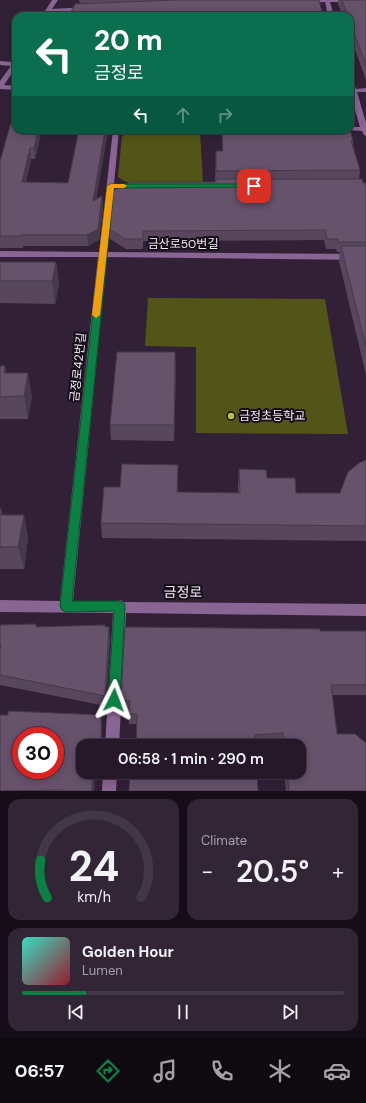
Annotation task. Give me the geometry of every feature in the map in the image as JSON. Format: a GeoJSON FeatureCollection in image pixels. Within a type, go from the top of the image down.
{"type":"FeatureCollection","features":[{"type":"Feature","properties":{"kind":"street"},"geometry":{"type":"LineString","coordinates":[[48,11],[55,0]]}},
{"type":"Feature","properties":{"kind":"street"},"geometry":{"type":"LineString","coordinates":[[327,0],[330,12]]}},
{"type":"Feature","properties":{"kind":"street"},"geometry":{"type":"LineString","coordinates":[[303,2],[346,0]]}},
{"type":"Feature","properties":{"kind":"street"},"geometry":{"type":"LineString","coordinates":[[48,11],[93,9]]}},
{"type":"Feature","properties":{"kind":"street"},"geometry":{"type":"LineString","coordinates":[[0,63],[12,63]]}},
{"type":"Feature","properties":{"kind":"street"},"geometry":{"type":"LineString","coordinates":[[12,69],[0,86],[12,88]]}},
{"type":"Feature","properties":{"kind":"street"},"geometry":{"type":"LineString","coordinates":[[354,91],[366,90]]}},
{"type":"Feature","properties":{"kind":"street"},"geometry":{"type":"LineString","coordinates":[[354,97],[366,131],[354,130]]}},
{"type":"Feature","properties":{"kind":"street","name":"금정로42번길"},"geometry":{"type":"LineString","coordinates":[[66,606],[116,134]]}},
{"type":"Feature","properties":{"kind":"street"},"geometry":{"type":"LineString","coordinates":[[111,186],[143,186]]}},
{"type":"Feature","properties":{"kind":"street","name":"금산로50번길"},"geometry":{"type":"LineString","coordinates":[[0,254],[366,257]]}},
{"type":"Feature","properties":{"kind":"street","name":"금정로"},"geometry":{"type":"LineString","coordinates":[[0,606],[120,606],[366,610]]}},
{"type":"Feature","properties":{"kind":"street"},"geometry":{"type":"LineString","coordinates":[[112,739],[120,606]]}},
{"type":"Feature","properties":{"kind":"street"},"geometry":{"type":"LineString","coordinates":[[109,791],[110,779]]}},
{"type":"Feature","properties":{"kind":"shaded area"},"geometry":{"type":"Polygon","coordinates":[[[126,134],[200,134],[203,182],[126,182],[118,177],[122,136],[126,134]]]}},
{"type":"Feature","properties":{"kind":"shaded area"},"geometry":{"type":"Polygon","coordinates":[[[148,298],[325,299],[348,434],[196,433],[196,347],[145,346],[148,298]]]}},
{"type":"Feature","properties":{"kind":"building"},"geometry":{"type":"Polygon","coordinates":[[[176,0],[319,0],[322,12],[71,12],[75,4],[176,0]]]}},
{"type":"Feature","properties":{"kind":"building"},"geometry":{"type":"Polygon","coordinates":[[[342,0],[366,0],[366,65],[354,33],[354,12],[346,12],[342,0]]]}},
{"type":"Feature","properties":{"kind":"building"},"geometry":{"type":"Polygon","coordinates":[[[12,119],[12,134],[37,134],[34,148],[30,148],[22,182],[68,183],[78,134],[104,134],[93,201],[102,196],[98,229],[87,235],[0,236],[0,161],[12,119]]]}},
{"type":"Feature","properties":{"kind":"building"},"geometry":{"type":"Polygon","coordinates":[[[222,134],[351,134],[353,141],[351,141],[360,170],[216,171],[216,151],[223,151],[222,134]]]}},
{"type":"Feature","properties":{"kind":"building"},"geometry":{"type":"Polygon","coordinates":[[[216,179],[362,179],[366,186],[366,242],[338,242],[338,239],[327,239],[325,230],[143,231],[143,239],[125,239],[109,229],[113,191],[130,182],[216,182],[216,179]]]}},
{"type":"Feature","properties":{"kind":"building"},"geometry":{"type":"Polygon","coordinates":[[[341,246],[366,246],[366,347],[341,246]]]}},
{"type":"Feature","properties":{"kind":"building"},"geometry":{"type":"Polygon","coordinates":[[[0,262],[56,262],[52,281],[0,281],[0,262]]]}},
{"type":"Feature","properties":{"kind":"building"},"geometry":{"type":"Polygon","coordinates":[[[117,352],[175,352],[174,425],[110,425],[117,352]]]}},
{"type":"Feature","properties":{"kind":"building"},"geometry":{"type":"Polygon","coordinates":[[[0,366],[5,366],[4,373],[28,373],[24,396],[0,397],[0,366]]]}},
{"type":"Feature","properties":{"kind":"building"},"geometry":{"type":"Polygon","coordinates":[[[366,460],[366,526],[101,523],[104,487],[120,487],[122,464],[178,465],[177,492],[240,493],[239,469],[266,470],[267,478],[295,478],[296,493],[340,493],[348,472],[359,463],[366,460]]]}},
{"type":"Feature","properties":{"kind":"building"},"geometry":{"type":"Polygon","coordinates":[[[0,515],[24,515],[18,547],[0,547],[0,515]]]}},
{"type":"Feature","properties":{"kind":"building"},"geometry":{"type":"Polygon","coordinates":[[[36,624],[36,627],[105,625],[105,627],[109,627],[105,696],[0,675],[0,625],[36,624]]]}},
{"type":"Feature","properties":{"kind":"building"},"geometry":{"type":"Polygon","coordinates":[[[125,627],[320,629],[320,631],[366,631],[366,685],[331,685],[337,734],[355,734],[366,743],[366,791],[289,791],[288,779],[306,779],[306,739],[284,739],[283,733],[255,735],[255,739],[136,739],[137,714],[128,714],[130,701],[121,700],[125,627]]]}},
{"type":"Feature","properties":{"kind":"building"},"geometry":{"type":"Polygon","coordinates":[[[8,711],[101,715],[101,739],[76,739],[76,779],[93,779],[92,791],[0,791],[0,715],[8,715],[8,711]]]}},
{"type":"Feature","properties":{"kind":"building"},"geometry":{"type":"Polygon","coordinates":[[[130,779],[257,779],[258,791],[129,791],[130,779]]]}},
{"type":"Feature","properties":{"kind":"slow traffic"},"geometry":{"type":"LineString","coordinates":[[96,315],[111,186],[124,186]]}},
{"type":"Feature","properties":{"kind":"place","name":"금정초등학교"},"geometry":{"type":"Point","coordinates":[231,416]}},
{"type":"Feature","properties":{"kind":"route"},"geometry":{"type":"LineString","coordinates":[[114,700],[120,606],[66,606],[102,255],[111,186],[254,186]]}}]}
